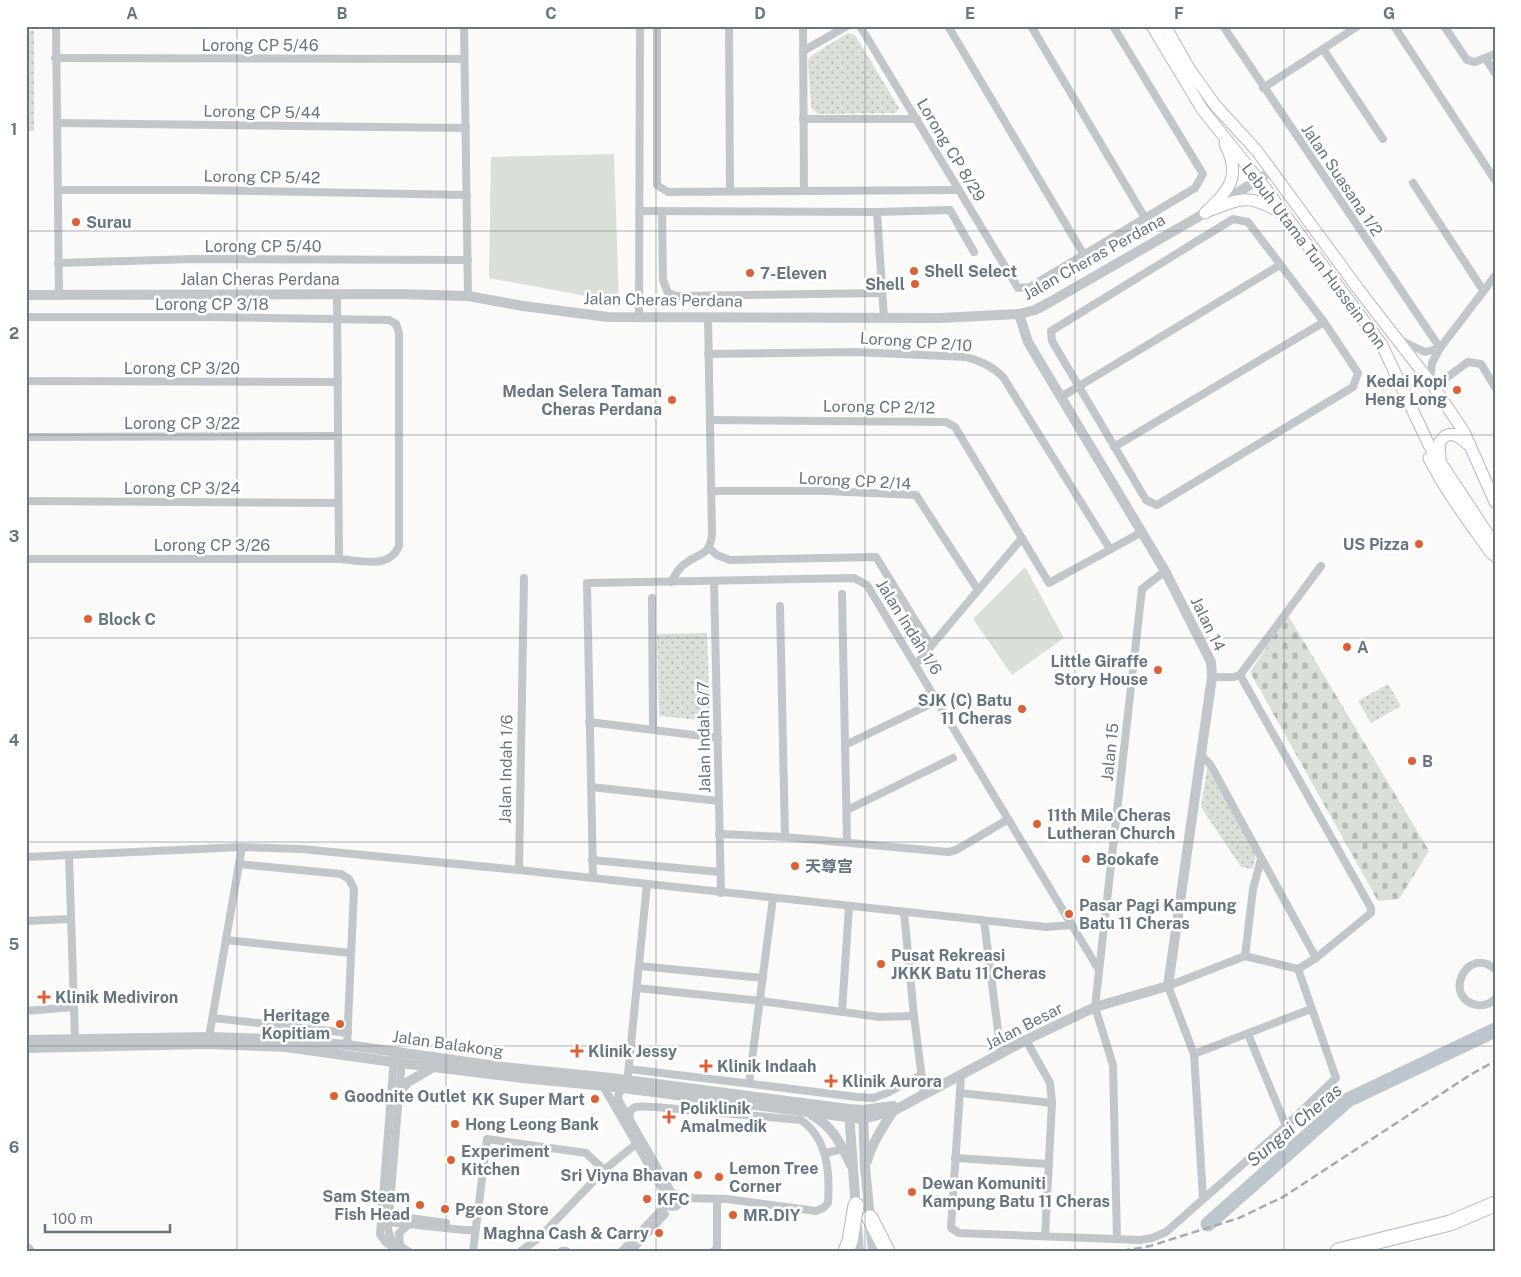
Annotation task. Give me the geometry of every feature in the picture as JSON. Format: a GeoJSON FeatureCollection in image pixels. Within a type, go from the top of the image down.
{"type":"FeatureCollection","features":[{"type":"Feature","properties":{"kind":"highway"},"geometry":{"type":"LineString","coordinates":[[1338,1251],[1450,1222],[1495,1204]]}},
{"type":"Feature","properties":{"kind":"highway"},"geometry":{"type":"LineString","coordinates":[[846,1251],[850,1241],[856,1205]]}},
{"type":"Feature","properties":{"kind":"highway"},"geometry":{"type":"LineString","coordinates":[[870,1218],[888,1251]]}},
{"type":"Feature","properties":{"kind":"main road","name":"Lebuh Utama Tun Hussein Onn"},"geometry":{"type":"LineString","coordinates":[[1152,26],[1194,96],[1218,130],[1261,178],[1285,215],[1374,332],[1389,357],[1416,420],[1441,464],[1495,545]]}},
{"type":"Feature","properties":{"kind":"main road","name":"Lebuh Utama Tun Hussein Onn"},"geometry":{"type":"LineString","coordinates":[[1165,26],[1190,70],[1215,105],[1257,151],[1396,339],[1432,384],[1464,432],[1495,502]]}},
{"type":"Feature","properties":{"kind":"main road"},"geometry":{"type":"LineString","coordinates":[[1205,213],[1226,192],[1233,175],[1233,165],[1227,147],[1218,130]]}},
{"type":"Feature","properties":{"kind":"main road"},"geometry":{"type":"LineString","coordinates":[[1241,134],[1242,140],[1264,169],[1261,178],[1273,179],[1291,204],[1303,214]]}},
{"type":"Feature","properties":{"kind":"main road"},"geometry":{"type":"LineString","coordinates":[[1205,213],[1231,202],[1253,199],[1285,215]]}},
{"type":"Feature","properties":{"kind":"main road"},"geometry":{"type":"LineString","coordinates":[[1389,357],[1393,384],[1438,476],[1475,532],[1495,556]]}},
{"type":"Feature","properties":{"kind":"main road"},"geometry":{"type":"LineString","coordinates":[[1441,464],[1438,453],[1439,443],[1446,435],[1451,434],[1459,437],[1470,447]]}},
{"type":"Feature","properties":{"kind":"street"},"geometry":{"type":"LineString","coordinates":[[56,26],[59,295]]}},
{"type":"Feature","properties":{"kind":"street"},"geometry":{"type":"LineString","coordinates":[[464,26],[468,296]]}},
{"type":"Feature","properties":{"kind":"street"},"geometry":{"type":"LineString","coordinates":[[639,316],[640,26]]}},
{"type":"Feature","properties":{"kind":"street"},"geometry":{"type":"LineString","coordinates":[[657,26],[657,185],[668,192],[958,190]]}},
{"type":"Feature","properties":{"kind":"street"},"geometry":{"type":"LineString","coordinates":[[729,26],[730,191]]}},
{"type":"Feature","properties":{"kind":"street"},"geometry":{"type":"LineString","coordinates":[[803,26],[804,191]]}},
{"type":"Feature","properties":{"kind":"street"},"geometry":{"type":"LineString","coordinates":[[803,51],[847,26]]}},
{"type":"Feature","properties":{"kind":"street","name":"Lorong CP 8/29"},"geometry":{"type":"LineString","coordinates":[[860,26],[1018,288],[1030,287],[1084,255]]}},
{"type":"Feature","properties":{"kind":"street"},"geometry":{"type":"LineString","coordinates":[[948,26],[1084,255],[1195,188],[1203,174],[1113,26]]}},
{"type":"Feature","properties":{"kind":"street"},"geometry":{"type":"LineString","coordinates":[[1031,26],[1145,218]]}},
{"type":"Feature","properties":{"kind":"street"},"geometry":{"type":"LineString","coordinates":[[1263,88],[1358,26]]}},
{"type":"Feature","properties":{"kind":"street"},"geometry":{"type":"LineString","coordinates":[[1394,26],[1495,180]]}},
{"type":"Feature","properties":{"kind":"street"},"geometry":{"type":"LineString","coordinates":[[1444,26],[1467,60],[1476,62],[1495,54]]}},
{"type":"Feature","properties":{"kind":"street","name":"Jalan Suasana 1/2"},"geometry":{"type":"LineString","coordinates":[[1226,27],[1263,88],[1440,348]]}},
{"type":"Feature","properties":{"kind":"street"},"geometry":{"type":"LineString","coordinates":[[1323,49],[1383,138]]}},
{"type":"Feature","properties":{"kind":"street","name":"Lorong CP 5/46"},"geometry":{"type":"LineString","coordinates":[[55,58],[464,59]]}},
{"type":"Feature","properties":{"kind":"street"},"geometry":{"type":"LineString","coordinates":[[1486,58],[1495,73]]}},
{"type":"Feature","properties":{"kind":"street"},"geometry":{"type":"LineString","coordinates":[[804,119],[917,120]]}},
{"type":"Feature","properties":{"kind":"street","name":"Lorong CP 5/44"},"geometry":{"type":"LineString","coordinates":[[57,124],[466,128]]}},
{"type":"Feature","properties":{"kind":"street","name":"Jalan Cheras Perdana"},"geometry":{"type":"LineString","coordinates":[[26,294],[468,296],[523,306],[608,317],[940,318],[1019,314],[1035,310],[1050,302],[1205,213],[1261,178]]}},
{"type":"Feature","properties":{"kind":"street"},"geometry":{"type":"LineString","coordinates":[[1413,182],[1483,290]]}},
{"type":"Feature","properties":{"kind":"street","name":"Lorong CP 5/42"},"geometry":{"type":"LineString","coordinates":[[58,190],[194,190],[467,195]]}},
{"type":"Feature","properties":{"kind":"street"},"geometry":{"type":"LineString","coordinates":[[639,211],[877,212],[950,210],[974,252]]}},
{"type":"Feature","properties":{"kind":"street"},"geometry":{"type":"LineString","coordinates":[[662,211],[663,280],[668,293],[677,296],[882,293]]}},
{"type":"Feature","properties":{"kind":"street"},"geometry":{"type":"LineString","coordinates":[[877,212],[884,318]]}},
{"type":"Feature","properties":{"kind":"street"},"geometry":{"type":"LineString","coordinates":[[1233,219],[1248,222],[1280,265],[1324,322],[1358,373],[1354,387],[1158,504],[1146,500],[1052,341],[1051,331],[1233,219]]}},
{"type":"Feature","properties":{"kind":"street","name":"Lorong CP 5/40"},"geometry":{"type":"LineString","coordinates":[[58,263],[188,260],[468,260]]}},
{"type":"Feature","properties":{"kind":"street"},"geometry":{"type":"LineString","coordinates":[[1061,397],[1280,265]]}},
{"type":"Feature","properties":{"kind":"street"},"geometry":{"type":"LineString","coordinates":[[1432,384],[1432,363],[1440,348],[1495,276]]}},
{"type":"Feature","properties":{"kind":"street"},"geometry":{"type":"LineString","coordinates":[[337,294],[339,559]]}},
{"type":"Feature","properties":{"kind":"street","name":"Jalan 14"},"geometry":{"type":"LineString","coordinates":[[1019,314],[1028,342],[1165,571],[1211,662],[1212,677],[1168,986]]}},
{"type":"Feature","properties":{"kind":"street","name":"Lorong CP 3/18"},"geometry":{"type":"LineString","coordinates":[[26,317],[337,318],[389,320],[396,324],[399,334],[399,546],[395,555]]}},
{"type":"Feature","properties":{"kind":"street"},"geometry":{"type":"LineString","coordinates":[[671,582],[687,562],[702,555],[709,548],[712,535],[708,317]]}},
{"type":"Feature","properties":{"kind":"street"},"geometry":{"type":"LineString","coordinates":[[1114,447],[1324,322]]}},
{"type":"Feature","properties":{"kind":"street"},"geometry":{"type":"LineString","coordinates":[[1396,339],[1425,352],[1440,348]]}},
{"type":"Feature","properties":{"kind":"street","name":"Lorong CP 2/10"},"geometry":{"type":"LineString","coordinates":[[708,354],[855,352],[966,357],[983,362],[994,368],[1004,377],[1110,549]]}},
{"type":"Feature","properties":{"kind":"street"},"geometry":{"type":"LineString","coordinates":[[1432,384],[1468,362],[1481,364],[1495,387]]}},
{"type":"Feature","properties":{"kind":"street","name":"Lorong CP 3/20"},"geometry":{"type":"LineString","coordinates":[[26,381],[338,382]]}},
{"type":"Feature","properties":{"kind":"street","name":"Lorong CP 2/12"},"geometry":{"type":"LineString","coordinates":[[710,420],[946,422],[955,427],[1049,583],[1110,549]]}},
{"type":"Feature","properties":{"kind":"street","name":"Lorong CP 3/22"},"geometry":{"type":"LineString","coordinates":[[26,437],[338,436]]}},
{"type":"Feature","properties":{"kind":"street","name":"Lorong CP 2/14"},"geometry":{"type":"LineString","coordinates":[[711,491],[825,491],[916,495],[978,590]]}},
{"type":"Feature","properties":{"kind":"street","name":"Lorong CP 3/24"},"geometry":{"type":"LineString","coordinates":[[26,501],[338,502]]}},
{"type":"Feature","properties":{"kind":"street"},"geometry":{"type":"LineString","coordinates":[[1110,549],[1142,532]]}},
{"type":"Feature","properties":{"kind":"street"},"geometry":{"type":"LineString","coordinates":[[916,664],[1022,538]]}},
{"type":"Feature","properties":{"kind":"street"},"geometry":{"type":"LineString","coordinates":[[709,548],[717,555],[730,560],[876,557],[931,646]]}},
{"type":"Feature","properties":{"kind":"street","name":"Lorong CP 3/26"},"geometry":{"type":"LineString","coordinates":[[26,559],[339,559],[384,562],[395,555]]}},
{"type":"Feature","properties":{"kind":"street"},"geometry":{"type":"LineString","coordinates":[[1212,677],[1234,677],[1240,675],[1321,566]]}},
{"type":"Feature","properties":{"kind":"street","name":"Jalan 15"},"geometry":{"type":"LineString","coordinates":[[1095,1008],[1142,589],[1165,571]]}},
{"type":"Feature","properties":{"kind":"street","name":"Jalan Indah 1/6"},"geometry":{"type":"LineString","coordinates":[[519,870],[524,578]]}},
{"type":"Feature","properties":{"kind":"street","name":"Jalan Indah 1/6"},"geometry":{"type":"LineString","coordinates":[[589,722],[587,583],[854,578],[867,584],[1099,970]]}},
{"type":"Feature","properties":{"kind":"street","name":"Jalan Indah 6/7"},"geometry":{"type":"LineString","coordinates":[[714,581],[720,893]]}},
{"type":"Feature","properties":{"kind":"street"},"geometry":{"type":"LineString","coordinates":[[842,594],[847,842]]}},
{"type":"Feature","properties":{"kind":"street"},"geometry":{"type":"LineString","coordinates":[[652,598],[653,730]]}},
{"type":"Feature","properties":{"kind":"street"},"geometry":{"type":"LineString","coordinates":[[780,606],[785,837]]}},
{"type":"Feature","properties":{"kind":"street"},"geometry":{"type":"LineString","coordinates":[[1203,1198],[1194,1054],[1168,986],[1245,956],[1298,969],[1316,958],[1371,913],[1371,908],[1240,675]]}},
{"type":"Feature","properties":{"kind":"street"},"geometry":{"type":"LineString","coordinates":[[845,745],[938,702]]}},
{"type":"Feature","properties":{"kind":"street"},"geometry":{"type":"LineString","coordinates":[[592,878],[589,722],[718,738]]}},
{"type":"Feature","properties":{"kind":"street"},"geometry":{"type":"LineString","coordinates":[[1201,755],[1210,764],[1316,958]]}},
{"type":"Feature","properties":{"kind":"street"},"geometry":{"type":"LineString","coordinates":[[846,810],[953,758]]}},
{"type":"Feature","properties":{"kind":"street"},"geometry":{"type":"LineString","coordinates":[[591,787],[719,801]]}},
{"type":"Feature","properties":{"kind":"street"},"geometry":{"type":"LineString","coordinates":[[719,834],[785,837],[948,852],[956,850],[1008,820]]}},
{"type":"Feature","properties":{"kind":"street"},"geometry":{"type":"LineString","coordinates":[[209,1037],[242,847]]}},
{"type":"Feature","properties":{"kind":"street"},"geometry":{"type":"LineString","coordinates":[[26,856],[242,847],[300,849],[519,870],[1046,927],[1072,925]]}},
{"type":"Feature","properties":{"kind":"street"},"geometry":{"type":"LineString","coordinates":[[69,855],[75,1042]]}},
{"type":"Feature","properties":{"kind":"street"},"geometry":{"type":"LineString","coordinates":[[1245,956],[1253,889],[1261,859]]}},
{"type":"Feature","properties":{"kind":"street"},"geometry":{"type":"LineString","coordinates":[[592,860],[720,872]]}},
{"type":"Feature","properties":{"kind":"street"},"geometry":{"type":"LineString","coordinates":[[239,864],[341,874],[349,879],[354,889],[347,1045]]}},
{"type":"Feature","properties":{"kind":"street"},"geometry":{"type":"LineString","coordinates":[[647,884],[627,1084],[618,1097],[669,1200]]}},
{"type":"Feature","properties":{"kind":"street"},"geometry":{"type":"LineString","coordinates":[[749,1083],[774,898]]}},
{"type":"Feature","properties":{"kind":"street"},"geometry":{"type":"LineString","coordinates":[[842,1012],[849,906]]}},
{"type":"Feature","properties":{"kind":"street"},"geometry":{"type":"LineString","coordinates":[[904,912],[924,1094]]}},
{"type":"Feature","properties":{"kind":"street"},"geometry":{"type":"LineString","coordinates":[[26,921],[71,919]]}},
{"type":"Feature","properties":{"kind":"street"},"geometry":{"type":"LineString","coordinates":[[984,920],[1001,1054]]}},
{"type":"Feature","properties":{"kind":"street"},"geometry":{"type":"LineString","coordinates":[[226,940],[351,953]]}},
{"type":"Feature","properties":{"kind":"street"},"geometry":{"type":"LineString","coordinates":[[1495,969],[1485,964],[1472,965],[1462,973],[1460,987],[1466,999],[1472,1003],[1486,1005],[1495,999]]}},
{"type":"Feature","properties":{"kind":"street"},"geometry":{"type":"LineString","coordinates":[[639,966],[763,978]]}},
{"type":"Feature","properties":{"kind":"street"},"geometry":{"type":"LineString","coordinates":[[961,1075],[951,1228],[959,1233],[1140,1240],[1160,1236],[1286,1126],[1336,1078],[1298,969]]}},
{"type":"Feature","properties":{"kind":"street","name":"Jalan Besar"},"geometry":{"type":"LineString","coordinates":[[863,1114],[896,1109],[1026,1040],[1095,1008],[1168,986]]}},
{"type":"Feature","properties":{"kind":"street"},"geometry":{"type":"LineString","coordinates":[[637,988],[761,1001],[887,1018],[914,1016]]}},
{"type":"Feature","properties":{"kind":"street"},"geometry":{"type":"LineString","coordinates":[[26,1011],[74,1007]]}},
{"type":"Feature","properties":{"kind":"street"},"geometry":{"type":"LineString","coordinates":[[1095,1008],[1113,1065],[1117,1239]]}},
{"type":"Feature","properties":{"kind":"street"},"geometry":{"type":"LineString","coordinates":[[1194,1054],[1311,1010]]}},
{"type":"Feature","properties":{"kind":"street"},"geometry":{"type":"LineString","coordinates":[[213,1018],[348,1032]]}},
{"type":"Feature","properties":{"kind":"street"},"geometry":{"type":"LineString","coordinates":[[1248,1034],[1286,1126]]}},
{"type":"Feature","properties":{"kind":"street","name":"Jalan Balakong"},"geometry":{"type":"LineString","coordinates":[[26,1048],[75,1042],[209,1037],[274,1039],[347,1045],[435,1066],[523,1078],[603,1086],[627,1084],[808,1112],[849,1114]]}},
{"type":"Feature","properties":{"kind":"street","name":"Jalan Balakong"},"geometry":{"type":"LineString","coordinates":[[26,1040],[279,1046],[503,1067],[849,1114]]}},
{"type":"Feature","properties":{"kind":"street"},"geometry":{"type":"LineString","coordinates":[[1026,1040],[1050,1084],[1052,1103],[1045,1236]]}},
{"type":"Feature","properties":{"kind":"street"},"geometry":{"type":"LineString","coordinates":[[398,1057],[399,1091],[386,1217],[380,1234],[389,1246],[403,1250]]}},
{"type":"Feature","properties":{"kind":"street"},"geometry":{"type":"LineString","coordinates":[[386,1217],[398,1057]]}},
{"type":"Feature","properties":{"kind":"street"},"geometry":{"type":"LineString","coordinates":[[399,1091],[408,1082],[435,1066]]}},
{"type":"Feature","properties":{"kind":"street"},"geometry":{"type":"LineString","coordinates":[[629,1069],[873,1098],[887,1093],[921,1075]]}},
{"type":"Feature","properties":{"kind":"street"},"geometry":{"type":"LineString","coordinates":[[603,1086],[669,1200],[678,1205],[680,1198]]}},
{"type":"Feature","properties":{"kind":"street"},"geometry":{"type":"LineString","coordinates":[[960,1093],[1052,1103]]}},
{"type":"Feature","properties":{"kind":"street"},"geometry":{"type":"LineString","coordinates":[[622,1251],[669,1200],[677,1194],[680,1198],[717,1199],[816,1211],[828,1203],[826,1153],[810,1126],[802,1120],[655,1107],[635,1107],[629,1113],[630,1122]]}},
{"type":"Feature","properties":{"kind":"street"},"geometry":{"type":"LineString","coordinates":[[865,1167],[869,1152],[896,1109]]}},
{"type":"Feature","properties":{"kind":"street"},"geometry":{"type":"LineString","coordinates":[[808,1112],[824,1122],[833,1131],[854,1171]]}},
{"type":"Feature","properties":{"kind":"street"},"geometry":{"type":"LineString","coordinates":[[859,1251],[849,1114],[863,1114],[865,1167],[873,1251]]}},
{"type":"Feature","properties":{"kind":"street"},"geometry":{"type":"LineString","coordinates":[[473,1251],[472,1230],[487,1139],[586,1153],[604,1170]]}},
{"type":"Feature","properties":{"kind":"street"},"geometry":{"type":"LineString","coordinates":[[521,1251],[540,1237],[604,1170],[636,1144]]}},
{"type":"Feature","properties":{"kind":"street"},"geometry":{"type":"LineString","coordinates":[[826,1153],[843,1149]]}},
{"type":"Feature","properties":{"kind":"street"},"geometry":{"type":"LineString","coordinates":[[955,1158],[1049,1164]]}},
{"type":"Feature","properties":{"kind":"street"},"geometry":{"type":"LineString","coordinates":[[714,1251],[717,1248],[717,1199]]}},
{"type":"Feature","properties":{"kind":"street"},"geometry":{"type":"LineString","coordinates":[[630,1251],[669,1200]]}},
{"type":"Feature","properties":{"kind":"street"},"geometry":{"type":"LineString","coordinates":[[386,1217],[409,1224],[472,1230]]}},
{"type":"Feature","properties":{"kind":"street"},"geometry":{"type":"LineString","coordinates":[[386,1217],[465,1226],[472,1230]]}},
{"type":"Feature","properties":{"kind":"street"},"geometry":{"type":"LineString","coordinates":[[403,1250],[400,1245],[399,1233],[409,1224]]}},
{"type":"Feature","properties":{"kind":"green space"},"geometry":{"type":"Polygon","coordinates":[[[26,31],[34,31],[34,131],[26,131],[26,31]]]}},
{"type":"Feature","properties":{"kind":"green space"},"geometry":{"type":"Polygon","coordinates":[[[848,33],[855,35],[899,108],[896,113],[818,114],[811,108],[808,61],[811,56],[848,33]]]}},
{"type":"Feature","properties":{"kind":"green space"},"geometry":{"type":"Polygon","coordinates":[[[614,154],[619,302],[489,278],[491,157],[614,154]]]}},
{"type":"Feature","properties":{"kind":"green space"},"geometry":{"type":"Polygon","coordinates":[[[1025,567],[1064,638],[1012,675],[973,619],[1025,567]]]}},
{"type":"Feature","properties":{"kind":"green space"},"geometry":{"type":"Polygon","coordinates":[[[1288,615],[1429,851],[1399,899],[1378,901],[1250,672],[1288,615]]]}},
{"type":"Feature","properties":{"kind":"green space"},"geometry":{"type":"Polygon","coordinates":[[[707,633],[710,721],[659,716],[657,634],[707,633]]]}},
{"type":"Feature","properties":{"kind":"green space"},"geometry":{"type":"Polygon","coordinates":[[[1388,684],[1401,706],[1371,723],[1358,701],[1388,684]]]}},
{"type":"Feature","properties":{"kind":"green space"},"geometry":{"type":"Polygon","coordinates":[[[1207,768],[1256,852],[1253,869],[1241,867],[1201,807],[1207,768]]]}},
{"type":"Feature","properties":{"kind":"waterway","name":"Sungai Cheras"},"geometry":{"type":"LineString","coordinates":[[1208,1224],[1348,1100],[1495,1030]]}},
{"type":"Feature","properties":{"kind":"railway"},"geometry":{"type":"LineString","coordinates":[[1122,1251],[1150,1246],[1239,1218],[1283,1197],[1470,1075],[1495,1061]]}},
{"type":"Feature","properties":{"kind":"place","name":"Surau"},"geometry":{"type":"Point","coordinates":[76,222]}},
{"type":"Feature","properties":{"kind":"place","name":"Shell Select"},"geometry":{"type":"Point","coordinates":[914,271]}},
{"type":"Feature","properties":{"kind":"place","name":"7-Eleven"},"geometry":{"type":"Point","coordinates":[750,273]}},
{"type":"Feature","properties":{"kind":"place","name":"Shell"},"geometry":{"type":"Point","coordinates":[915,284]}},
{"type":"Feature","properties":{"kind":"place","name":"Kedai Kopi Heng Long"},"geometry":{"type":"Point","coordinates":[1457,390]}},
{"type":"Feature","properties":{"kind":"place","name":"Medan Selera Taman Cheras Perdana"},"geometry":{"type":"Point","coordinates":[672,400]}},
{"type":"Feature","properties":{"kind":"place","name":"US Pizza"},"geometry":{"type":"Point","coordinates":[1419,544]}},
{"type":"Feature","properties":{"kind":"place","name":"Block C"},"geometry":{"type":"Point","coordinates":[88,619]}},
{"type":"Feature","properties":{"kind":"place","name":"A"},"geometry":{"type":"Point","coordinates":[1347,647]}},
{"type":"Feature","properties":{"kind":"place","name":"Little Giraffe Story House"},"geometry":{"type":"Point","coordinates":[1158,670]}},
{"type":"Feature","properties":{"kind":"place","name":"SJK (C) Batu 11 Cheras"},"geometry":{"type":"Point","coordinates":[1022,709]}},
{"type":"Feature","properties":{"kind":"place","name":"B"},"geometry":{"type":"Point","coordinates":[1412,761]}},
{"type":"Feature","properties":{"kind":"place","name":"11th Mile Cheras Lutheran Church"},"geometry":{"type":"Point","coordinates":[1037,824]}},
{"type":"Feature","properties":{"kind":"place","name":"Bookafe"},"geometry":{"type":"Point","coordinates":[1086,859]}},
{"type":"Feature","properties":{"kind":"place","name":"天尊宫"},"geometry":{"type":"Point","coordinates":[795,866]}},
{"type":"Feature","properties":{"kind":"place","name":"Pasar Pagi Kampung Batu 11 Cheras"},"geometry":{"type":"Point","coordinates":[1069,914]}},
{"type":"Feature","properties":{"kind":"place","name":"Pusat Rekreasi JKKK Batu 11 Cheras"},"geometry":{"type":"Point","coordinates":[881,964]}},
{"type":"Feature","properties":{"kind":"place","name":"Klinik Mediviron"},"geometry":{"type":"Point","coordinates":[44,997]}},
{"type":"Feature","properties":{"kind":"place","name":"Heritage Kopitiam"},"geometry":{"type":"Point","coordinates":[340,1024]}},
{"type":"Feature","properties":{"kind":"place","name":"Klinik Jessy"},"geometry":{"type":"Point","coordinates":[577,1051]}},
{"type":"Feature","properties":{"kind":"place","name":"Klinik Indaah"},"geometry":{"type":"Point","coordinates":[706,1066]}},
{"type":"Feature","properties":{"kind":"place","name":"Klinik Aurora"},"geometry":{"type":"Point","coordinates":[831,1081]}},
{"type":"Feature","properties":{"kind":"place","name":"Goodnite Outlet"},"geometry":{"type":"Point","coordinates":[334,1096]}},
{"type":"Feature","properties":{"kind":"place","name":"KK Super Mart"},"geometry":{"type":"Point","coordinates":[595,1099]}},
{"type":"Feature","properties":{"kind":"place","name":"Poliklinik Amalmedik"},"geometry":{"type":"Point","coordinates":[669,1117]}},
{"type":"Feature","properties":{"kind":"place","name":"Hong Leong Bank"},"geometry":{"type":"Point","coordinates":[455,1124]}},
{"type":"Feature","properties":{"kind":"place","name":"Experiment Kitchen"},"geometry":{"type":"Point","coordinates":[451,1160]}},
{"type":"Feature","properties":{"kind":"place","name":"Sri Viyna Bhavan"},"geometry":{"type":"Point","coordinates":[698,1175]}},
{"type":"Feature","properties":{"kind":"place","name":"Lemon Tree Corner"},"geometry":{"type":"Point","coordinates":[719,1177]}},
{"type":"Feature","properties":{"kind":"place","name":"Dewan Komuniti Kampung Batu 11 Cheras"},"geometry":{"type":"Point","coordinates":[912,1192]}},
{"type":"Feature","properties":{"kind":"place","name":"KFC"},"geometry":{"type":"Point","coordinates":[647,1199]}},
{"type":"Feature","properties":{"kind":"place","name":"Sam Steam Fish Head"},"geometry":{"type":"Point","coordinates":[420,1205]}},
{"type":"Feature","properties":{"kind":"place","name":"Pgeon Store"},"geometry":{"type":"Point","coordinates":[445,1209]}},
{"type":"Feature","properties":{"kind":"place","name":"MR.DIY"},"geometry":{"type":"Point","coordinates":[733,1215]}},
{"type":"Feature","properties":{"kind":"place","name":"Maghna Cash & Carry"},"geometry":{"type":"Point","coordinates":[659,1233]}}]}
